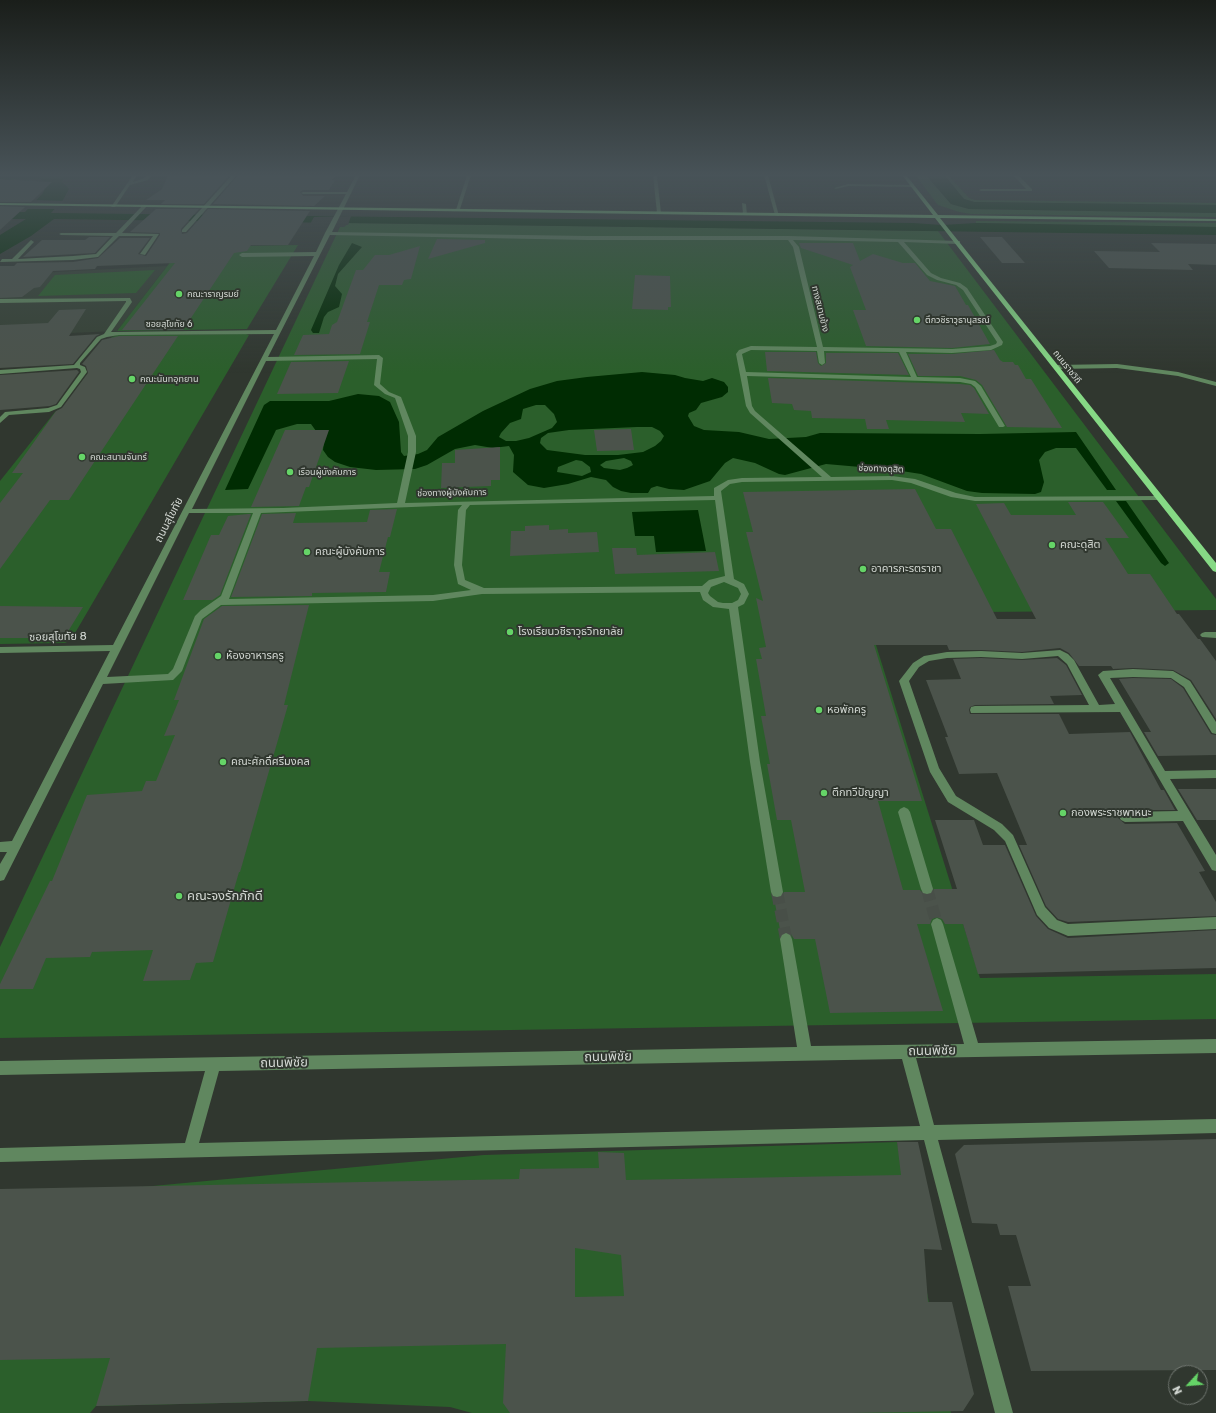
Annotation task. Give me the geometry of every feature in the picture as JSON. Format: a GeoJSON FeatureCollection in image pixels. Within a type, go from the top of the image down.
{"type":"FeatureCollection","features":[{"type":"Feature","properties":{"kind":"main road","name":"ถนนราชวิถี"},"geometry":{"type":"LineString","coordinates":[[958,242],[1216,569]]}},
{"type":"Feature","properties":{"kind":"street"},"geometry":{"type":"LineString","coordinates":[[2,260],[92,256],[102,252],[112,241]]}},
{"type":"Feature","properties":{"kind":"street"},"geometry":{"type":"LineString","coordinates":[[143,254],[154,241]]}},
{"type":"Feature","properties":{"kind":"street","name":"ถนนสุโขทัย"},"geometry":{"type":"LineString","coordinates":[[0,876],[323,241]]}},
{"type":"Feature","properties":{"kind":"street","name":"ทางสนามข้าง"},"geometry":{"type":"LineString","coordinates":[[791,241],[796,248],[822,363]]}},
{"type":"Feature","properties":{"kind":"street"},"geometry":{"type":"LineString","coordinates":[[829,479],[752,412],[749,406],[739,354],[745,349],[952,351],[979,350],[999,345],[1000,342],[965,289],[958,284],[939,279],[929,274],[900,241]]}},
{"type":"Feature","properties":{"kind":"street"},"geometry":{"type":"LineString","coordinates":[[927,241],[958,242]]}},
{"type":"Feature","properties":{"kind":"street"},"geometry":{"type":"LineString","coordinates":[[14,260],[31,242]]}},
{"type":"Feature","properties":{"kind":"street"},"geometry":{"type":"LineString","coordinates":[[242,255],[316,254]]}},
{"type":"Feature","properties":{"kind":"street"},"geometry":{"type":"LineString","coordinates":[[0,300],[128,299],[129,302],[106,335],[100,338],[77,364],[77,366]]}},
{"type":"Feature","properties":{"kind":"street","name":"ซอยสุโขทัย 6"},"geometry":{"type":"LineString","coordinates":[[106,335],[119,333],[276,332]]}},
{"type":"Feature","properties":{"kind":"street"},"geometry":{"type":"LineString","coordinates":[[902,351],[915,379]]}},
{"type":"Feature","properties":{"kind":"street"},"geometry":{"type":"LineString","coordinates":[[263,359],[379,357],[381,359],[377,386],[387,393],[398,397],[412,436],[412,452],[401,504]]}},
{"type":"Feature","properties":{"kind":"street"},"geometry":{"type":"LineString","coordinates":[[0,372],[77,366],[83,368],[84,372],[59,406],[49,410],[4,414],[0,421]]}},
{"type":"Feature","properties":{"kind":"street"},"geometry":{"type":"LineString","coordinates":[[1056,367],[1117,366],[1178,374],[1216,384]]}},
{"type":"Feature","properties":{"kind":"street"},"geometry":{"type":"LineString","coordinates":[[743,374],[960,380],[973,382],[978,386],[1001,426]]}},
{"type":"Feature","properties":{"kind":"street","name":"ช่องทางดุสิต"},"geometry":{"type":"LineString","coordinates":[[718,498],[717,490],[728,482],[742,480],[892,478],[912,480],[954,495],[975,499],[1159,498]]}},
{"type":"Feature","properties":{"kind":"street"},"geometry":{"type":"LineString","coordinates":[[718,498],[730,580]]}},
{"type":"Feature","properties":{"kind":"street","name":"ช่องทางผู้บังคับการ"},"geometry":{"type":"LineString","coordinates":[[186,511],[258,510],[401,504],[718,498]]}},
{"type":"Feature","properties":{"kind":"street"},"geometry":{"type":"LineString","coordinates":[[468,503],[462,510],[458,565],[461,582],[483,591]]}},
{"type":"Feature","properties":{"kind":"street"},"geometry":{"type":"LineString","coordinates":[[99,681],[170,677],[177,671],[198,618],[204,612],[225,598],[258,510]]}},
{"type":"Feature","properties":{"kind":"street"},"geometry":{"type":"LineString","coordinates":[[221,602],[433,598],[483,591],[705,589],[712,582],[724,579],[730,580],[741,586],[745,594],[741,602],[733,606],[723,606],[710,602],[704,593],[705,589]]}},
{"type":"Feature","properties":{"kind":"street"},"geometry":{"type":"LineString","coordinates":[[733,606],[755,762],[777,892]]}},
{"type":"Feature","properties":{"kind":"street"},"geometry":{"type":"LineString","coordinates":[[1205,635],[1216,635]]}},
{"type":"Feature","properties":{"kind":"street","name":"ซอยสุโขทัย 8"},"geometry":{"type":"LineString","coordinates":[[0,650],[116,648]]}},
{"type":"Feature","properties":{"kind":"street"},"geometry":{"type":"LineString","coordinates":[[1096,708],[1071,662],[1060,653],[1022,656],[981,654],[947,655],[927,658],[916,666],[904,681],[934,769],[948,793],[952,799],[998,827],[1009,838],[1041,911],[1053,924],[1068,930],[1216,923]]}},
{"type":"Feature","properties":{"kind":"street"},"geometry":{"type":"LineString","coordinates":[[1216,730],[1187,684],[1173,675],[1132,673],[1103,675],[1216,866]]}},
{"type":"Feature","properties":{"kind":"street"},"geometry":{"type":"LineString","coordinates":[[975,710],[1123,708]]}},
{"type":"Feature","properties":{"kind":"street"},"geometry":{"type":"LineString","coordinates":[[1163,775],[1216,774]]}},
{"type":"Feature","properties":{"kind":"street"},"geometry":{"type":"LineString","coordinates":[[904,812],[927,889]]}},
{"type":"Feature","properties":{"kind":"street"},"geometry":{"type":"LineString","coordinates":[[1125,817],[1187,816]]}},
{"type":"Feature","properties":{"kind":"street"},"geometry":{"type":"LineString","coordinates":[[0,847],[15,846]]}},
{"type":"Feature","properties":{"kind":"street"},"geometry":{"type":"LineString","coordinates":[[937,924],[973,1050]]}},
{"type":"Feature","properties":{"kind":"street"},"geometry":{"type":"LineString","coordinates":[[786,939],[805,1053]]}},
{"type":"Feature","properties":{"kind":"street","name":"ถนนพิชัย"},"geometry":{"type":"LineString","coordinates":[[0,1068],[1216,1046]]}},
{"type":"Feature","properties":{"kind":"street"},"geometry":{"type":"LineString","coordinates":[[908,1052],[1004,1413]]}},
{"type":"Feature","properties":{"kind":"street"},"geometry":{"type":"LineString","coordinates":[[190,1150],[214,1064]]}},
{"type":"Feature","properties":{"kind":"street"},"geometry":{"type":"LineString","coordinates":[[0,1155],[1216,1126]]}},
{"type":"Feature","properties":{"kind":"shaded area"},"geometry":{"type":"Polygon","coordinates":[[[0,241],[22,241],[0,254],[0,241]]]}},
{"type":"Feature","properties":{"kind":"shaded area","name":"โรงเรียนวชิราวุธวิทยาลัย"},"geometry":{"type":"Polygon","coordinates":[[[333,241],[946,241],[1216,599],[1216,610],[866,613],[980,978],[1216,974],[1216,1019],[0,1038],[0,947],[333,241]]]}},
{"type":"Feature","properties":{"kind":"shaded area"},"geometry":{"type":"Polygon","coordinates":[[[352,243],[362,247],[338,274],[335,286],[342,294],[339,307],[328,312],[324,317],[319,333],[313,333],[311,330],[339,265],[352,243]]]}},
{"type":"Feature","properties":{"kind":"shaded area"},"geometry":{"type":"Polygon","coordinates":[[[298,245],[247,329],[117,331],[182,247],[298,245]]]}},
{"type":"Feature","properties":{"kind":"shaded area"},"geometry":{"type":"Polygon","coordinates":[[[167,266],[117,331],[0,336],[0,275],[167,266]]]}},
{"type":"Feature","properties":{"kind":"shaded area"},"geometry":{"type":"Polygon","coordinates":[[[155,270],[136,293],[38,296],[55,275],[155,270]]]}},
{"type":"Feature","properties":{"kind":"shaded area"},"geometry":{"type":"Polygon","coordinates":[[[117,335],[249,335],[71,640],[65,643],[0,644],[0,481],[55,412],[63,408],[91,369],[93,352],[112,337],[117,335]]]}},
{"type":"Feature","properties":{"kind":"shaded area"},"geometry":{"type":"Polygon","coordinates":[[[642,372],[675,375],[703,381],[712,378],[724,382],[728,387],[728,392],[722,397],[701,403],[696,410],[689,413],[688,416],[694,426],[704,430],[739,432],[769,439],[806,437],[820,433],[980,434],[1076,432],[1116,490],[1107,490],[1076,448],[1056,448],[1045,452],[1039,460],[1044,482],[1041,492],[1035,494],[982,493],[967,491],[921,474],[895,470],[826,464],[785,475],[779,474],[755,463],[733,458],[725,463],[710,481],[684,490],[669,489],[657,486],[651,488],[648,493],[631,493],[621,491],[613,487],[606,480],[591,477],[568,484],[544,488],[528,485],[513,472],[514,455],[509,446],[493,448],[475,445],[455,449],[427,465],[415,469],[376,470],[350,467],[335,462],[328,457],[323,450],[325,431],[316,431],[311,424],[297,424],[276,430],[248,489],[225,490],[264,405],[270,401],[329,401],[358,394],[379,396],[390,402],[399,422],[401,452],[404,456],[418,454],[427,450],[438,437],[483,411],[530,389],[557,381],[642,372]],[[536,405],[523,409],[521,419],[510,423],[499,437],[506,441],[516,441],[529,438],[552,428],[557,422],[554,414],[545,405],[536,405]],[[652,427],[569,430],[548,433],[541,438],[540,443],[547,450],[585,455],[618,455],[643,452],[655,446],[664,436],[660,431],[652,427]],[[624,458],[606,461],[600,465],[604,468],[620,470],[633,465],[631,461],[624,458]],[[576,460],[558,467],[557,472],[582,476],[591,472],[590,467],[582,461],[576,460]]]}},
{"type":"Feature","properties":{"kind":"shaded area"},"geometry":{"type":"Polygon","coordinates":[[[1116,501],[1126,501],[1169,563],[1165,566],[1161,563],[1116,501]]]}},
{"type":"Feature","properties":{"kind":"shaded area"},"geometry":{"type":"Polygon","coordinates":[[[698,510],[706,551],[656,552],[654,536],[635,536],[632,512],[698,510]]]}},
{"type":"Feature","properties":{"kind":"shaded area"},"geometry":{"type":"Polygon","coordinates":[[[897,1142],[951,1413],[472,1413],[450,1407],[308,1401],[96,1406],[90,1413],[0,1413],[0,1204],[3,1200],[484,1155],[897,1142]]]}},
{"type":"Feature","properties":{"kind":"building"},"geometry":{"type":"Polygon","coordinates":[[[41,241],[106,241],[95,253],[23,257],[41,241]]]}},
{"type":"Feature","properties":{"kind":"building"},"geometry":{"type":"Polygon","coordinates":[[[117,241],[148,241],[138,254],[146,256],[156,241],[291,241],[288,245],[251,245],[247,251],[234,253],[183,330],[122,330],[175,263],[97,266],[95,269],[53,271],[40,287],[34,288],[22,297],[0,298],[0,266],[14,266],[17,263],[73,262],[98,258],[117,241]]]}},
{"type":"Feature","properties":{"kind":"building"},"geometry":{"type":"Polygon","coordinates":[[[436,241],[485,241],[485,243],[428,259],[436,241]]]}},
{"type":"Feature","properties":{"kind":"building"},"geometry":{"type":"Polygon","coordinates":[[[983,241],[1005,241],[1025,263],[1002,263],[983,241]]]}},
{"type":"Feature","properties":{"kind":"building"},"geometry":{"type":"Polygon","coordinates":[[[799,243],[853,243],[860,261],[873,254],[903,263],[915,263],[930,281],[955,286],[966,305],[968,305],[990,344],[952,348],[866,346],[853,310],[866,310],[850,267],[853,265],[801,248],[799,243]]]}},
{"type":"Feature","properties":{"kind":"building"},"geometry":{"type":"Polygon","coordinates":[[[1151,243],[1216,244],[1216,265],[1188,264],[1193,270],[1109,268],[1094,251],[1160,252],[1151,243]]]}},
{"type":"Feature","properties":{"kind":"building"},"geometry":{"type":"Polygon","coordinates":[[[420,246],[411,279],[404,280],[402,285],[379,285],[367,322],[370,322],[360,354],[294,355],[303,335],[329,334],[332,325],[337,322],[356,270],[363,270],[375,255],[389,255],[420,246]]]}},
{"type":"Feature","properties":{"kind":"building"},"geometry":{"type":"Polygon","coordinates":[[[635,275],[670,276],[671,307],[668,307],[668,310],[632,309],[635,275]]]}},
{"type":"Feature","properties":{"kind":"building"},"geometry":{"type":"Polygon","coordinates":[[[86,309],[69,336],[100,334],[96,336],[73,364],[0,368],[0,325],[48,323],[59,310],[86,309]]]}},
{"type":"Feature","properties":{"kind":"building"},"geometry":{"type":"Polygon","coordinates":[[[119,336],[178,336],[69,500],[50,500],[0,569],[0,503],[23,473],[12,473],[56,411],[62,408],[88,373],[86,366],[82,364],[102,340],[119,336]]]}},
{"type":"Feature","properties":{"kind":"building"},"geometry":{"type":"Polygon","coordinates":[[[994,350],[1000,360],[1003,362],[1013,362],[1015,365],[1018,365],[1026,379],[1031,379],[1062,428],[1007,427],[982,385],[976,380],[960,376],[918,376],[908,354],[952,354],[994,350]]]}},
{"type":"Feature","properties":{"kind":"building"},"geometry":{"type":"Polygon","coordinates":[[[765,352],[816,352],[818,363],[821,366],[826,363],[826,353],[898,353],[909,375],[767,371],[765,352]]]}},
{"type":"Feature","properties":{"kind":"building"},"geometry":{"type":"Polygon","coordinates":[[[349,361],[338,393],[277,394],[291,362],[349,361]]]}},
{"type":"Feature","properties":{"kind":"building"},"geometry":{"type":"Polygon","coordinates":[[[77,370],[79,372],[56,404],[50,406],[0,410],[0,375],[77,370]]]}},
{"type":"Feature","properties":{"kind":"building"},"geometry":{"type":"Polygon","coordinates":[[[768,378],[970,385],[974,388],[989,414],[961,413],[965,422],[886,420],[889,429],[867,429],[865,419],[812,418],[811,411],[794,410],[792,404],[772,403],[768,378]]]}},
{"type":"Feature","properties":{"kind":"building"},"geometry":{"type":"Polygon","coordinates":[[[631,429],[634,450],[597,451],[594,430],[631,429]]]}},
{"type":"Feature","properties":{"kind":"building","name":"เรือนผู้บังคับการ"},"geometry":{"type":"Polygon","coordinates":[[[285,430],[329,430],[309,487],[306,487],[299,506],[251,507],[285,430]]]}},
{"type":"Feature","properties":{"kind":"building"},"geometry":{"type":"Polygon","coordinates":[[[500,447],[500,480],[491,480],[491,486],[441,488],[442,463],[455,463],[455,450],[500,447]]]}},
{"type":"Feature","properties":{"kind":"building"},"geometry":{"type":"Polygon","coordinates":[[[915,489],[936,529],[951,529],[997,619],[1036,619],[976,504],[1004,503],[1011,515],[1076,515],[1068,502],[1103,502],[1129,538],[1105,538],[1128,574],[1150,574],[1177,614],[1179,614],[1198,639],[1200,639],[1216,661],[1216,719],[1191,680],[1173,670],[1133,668],[1113,669],[1111,666],[1079,666],[1069,653],[1060,648],[1022,652],[949,650],[947,645],[874,645],[922,801],[878,801],[903,890],[920,890],[923,894],[927,895],[932,894],[934,889],[957,889],[935,820],[974,820],[983,845],[1005,845],[1036,916],[1048,929],[1068,938],[1216,930],[1216,968],[978,974],[963,924],[945,924],[942,919],[936,917],[932,919],[930,924],[917,924],[943,1011],[830,1013],[815,939],[794,939],[791,934],[787,932],[781,935],[774,898],[781,897],[784,892],[805,892],[791,820],[777,820],[767,764],[770,764],[761,716],[766,716],[756,659],[762,659],[759,648],[766,647],[756,598],[763,601],[746,532],[753,532],[743,492],[915,489]]]}},
{"type":"Feature","properties":{"kind":"building","name":"คณะผู้บังคับการ"},"geometry":{"type":"Polygon","coordinates":[[[397,509],[379,572],[390,572],[386,592],[312,593],[312,596],[231,597],[262,514],[296,513],[293,523],[367,522],[370,510],[397,509]]]}},
{"type":"Feature","properties":{"kind":"building"},"geometry":{"type":"Polygon","coordinates":[[[251,514],[220,595],[211,601],[212,600],[183,600],[211,535],[219,535],[228,516],[251,514]]]}},
{"type":"Feature","properties":{"kind":"building"},"geometry":{"type":"Polygon","coordinates":[[[549,525],[549,530],[568,529],[568,533],[597,532],[599,552],[510,556],[511,531],[525,531],[525,526],[549,525]]]}},
{"type":"Feature","properties":{"kind":"building"},"geometry":{"type":"Polygon","coordinates":[[[612,548],[636,548],[637,555],[715,552],[719,571],[615,574],[612,548]]]}},
{"type":"Feature","properties":{"kind":"building"},"geometry":{"type":"Polygon","coordinates":[[[309,605],[284,705],[288,705],[213,962],[196,963],[190,980],[143,981],[153,950],[92,952],[90,957],[46,958],[33,989],[0,989],[0,984],[50,881],[52,881],[87,795],[142,791],[146,781],[156,781],[175,735],[164,736],[179,700],[174,700],[204,619],[222,606],[309,605]]]}},
{"type":"Feature","properties":{"kind":"building"},"geometry":{"type":"Polygon","coordinates":[[[0,606],[83,607],[64,638],[0,638],[0,606]]]}},
{"type":"Feature","properties":{"kind":"building","name":"กองพระราชพาหนะ"},"geometry":{"type":"Polygon","coordinates":[[[981,658],[1022,660],[1057,658],[1066,665],[1082,695],[1050,696],[1054,704],[975,705],[970,707],[970,714],[1059,714],[1069,734],[1130,732],[1161,790],[1164,790],[1175,810],[1125,810],[1120,813],[1118,818],[1125,824],[1177,823],[1205,871],[1199,872],[1216,902],[1216,916],[1068,922],[1058,919],[1046,906],[1019,845],[1027,845],[997,773],[959,774],[945,737],[948,737],[926,680],[961,679],[953,659],[981,658]]]}},
{"type":"Feature","properties":{"kind":"building"},"geometry":{"type":"Polygon","coordinates":[[[1119,679],[1171,679],[1183,688],[1211,734],[1216,735],[1216,755],[1158,756],[1144,732],[1151,732],[1119,679]]]}},
{"type":"Feature","properties":{"kind":"building"},"geometry":{"type":"Polygon","coordinates":[[[1178,789],[1216,789],[1216,820],[1197,820],[1178,789]]]}},
{"type":"Feature","properties":{"kind":"building"},"geometry":{"type":"Polygon","coordinates":[[[1216,1139],[1216,1370],[1208,1370],[1208,1365],[1168,1365],[1168,1370],[1031,1371],[1008,1286],[1031,1286],[1016,1235],[1000,1235],[997,1224],[972,1223],[955,1154],[964,1145],[1216,1139]]]}},
{"type":"Feature","properties":{"kind":"building"},"geometry":{"type":"Polygon","coordinates":[[[897,1142],[918,1142],[942,1250],[924,1249],[928,1302],[952,1302],[974,1394],[963,1411],[852,1413],[510,1413],[503,1403],[506,1344],[317,1348],[308,1401],[96,1406],[110,1358],[0,1360],[0,1189],[519,1179],[520,1169],[599,1168],[598,1152],[624,1153],[626,1180],[901,1175],[897,1142]],[[575,1248],[575,1297],[624,1296],[621,1255],[575,1248]]]}},
{"type":"Feature","properties":{"kind":"tunnel"},"geometry":{"type":"LineString","coordinates":[[927,889],[937,924]]}},
{"type":"Feature","properties":{"kind":"tunnel"},"geometry":{"type":"LineString","coordinates":[[777,892],[786,939]]}},
{"type":"Feature","properties":{"kind":"place","name":"คณะาราญรมย์"},"geometry":{"type":"Point","coordinates":[179,294]}},
{"type":"Feature","properties":{"kind":"place","name":"ตึกวชิราวุธานุสรณ์"},"geometry":{"type":"Point","coordinates":[917,320]}},
{"type":"Feature","properties":{"kind":"place","name":"คณะนันทอุทยาน"},"geometry":{"type":"Point","coordinates":[132,379]}},
{"type":"Feature","properties":{"kind":"place","name":"คณะสนามจันทร์"},"geometry":{"type":"Point","coordinates":[82,457]}},
{"type":"Feature","properties":{"kind":"place","name":"เรือนผู้บังคับการ"},"geometry":{"type":"Point","coordinates":[290,472]}},
{"type":"Feature","properties":{"kind":"place","name":"คณะดุสิต"},"geometry":{"type":"Point","coordinates":[1052,545]}},
{"type":"Feature","properties":{"kind":"place","name":"คณะผู้บังคับการ"},"geometry":{"type":"Point","coordinates":[307,552]}},
{"type":"Feature","properties":{"kind":"place","name":"อาคารภะรตราชา"},"geometry":{"type":"Point","coordinates":[863,569]}},
{"type":"Feature","properties":{"kind":"place","name":"โรงเรียนวชิราวุธวิทยาลัย"},"geometry":{"type":"Point","coordinates":[510,632]}},
{"type":"Feature","properties":{"kind":"place","name":"ห้องอาหารครู"},"geometry":{"type":"Point","coordinates":[218,656]}},
{"type":"Feature","properties":{"kind":"place","name":"หอพักครู"},"geometry":{"type":"Point","coordinates":[819,710]}},
{"type":"Feature","properties":{"kind":"place","name":"คณะศักดิ์ศรีมงคล"},"geometry":{"type":"Point","coordinates":[223,762]}},
{"type":"Feature","properties":{"kind":"place","name":"ตึกทวีปัญญา"},"geometry":{"type":"Point","coordinates":[824,793]}},
{"type":"Feature","properties":{"kind":"place","name":"กองพระราชพาหนะ"},"geometry":{"type":"Point","coordinates":[1063,813]}},
{"type":"Feature","properties":{"kind":"place","name":"คณะจงรักภักดี"},"geometry":{"type":"Point","coordinates":[179,896]}}]}
